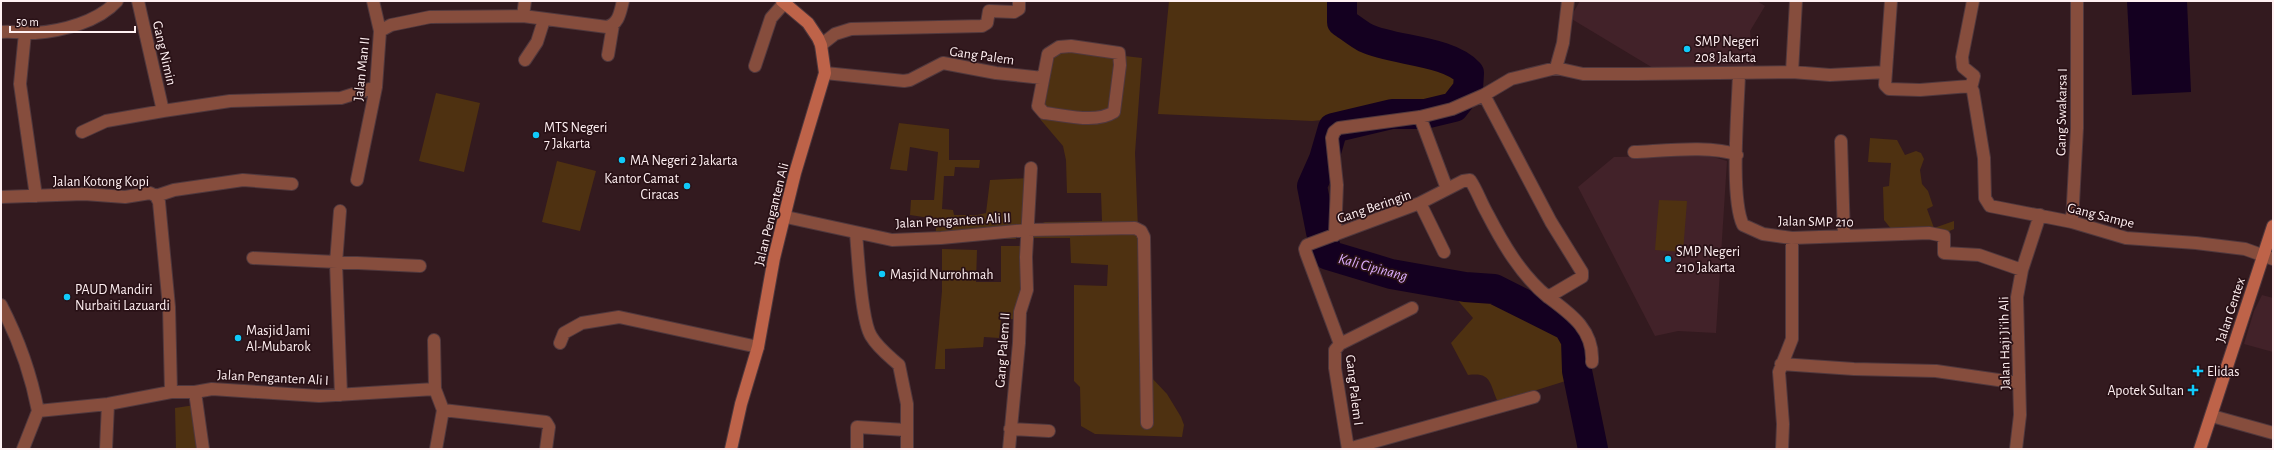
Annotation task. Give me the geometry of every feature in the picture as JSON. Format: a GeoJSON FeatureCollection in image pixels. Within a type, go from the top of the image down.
{"type":"FeatureCollection","features":[{"type":"Feature","properties":{"kind":"street"},"geometry":{"type":"LineString","coordinates":[[1,32],[36,32],[86,22],[112,7],[117,1]]}},
{"type":"Feature","properties":{"kind":"street","name":"Gang Nimin"},"geometry":{"type":"LineString","coordinates":[[138,1],[163,111]]}},
{"type":"Feature","properties":{"kind":"street"},"geometry":{"type":"LineString","coordinates":[[373,1],[380,31]]}},
{"type":"Feature","properties":{"kind":"street"},"geometry":{"type":"LineString","coordinates":[[523,16],[525,1]]}},
{"type":"Feature","properties":{"kind":"street"},"geometry":{"type":"LineString","coordinates":[[608,55],[613,25],[617,21],[623,1]]}},
{"type":"Feature","properties":{"kind":"street"},"geometry":{"type":"LineString","coordinates":[[821,45],[839,32],[850,29],[982,26],[987,23],[989,11],[1015,12],[1019,9],[1020,1]]}},
{"type":"Feature","properties":{"kind":"street"},"geometry":{"type":"LineString","coordinates":[[1556,68],[1563,43],[1568,1]]}},
{"type":"Feature","properties":{"kind":"street"},"geometry":{"type":"LineString","coordinates":[[1792,72],[1796,1]]}},
{"type":"Feature","properties":{"kind":"street"},"geometry":{"type":"LineString","coordinates":[[1891,1],[1885,83],[1889,89],[1920,90],[1967,85],[1972,88],[1974,76],[1963,67],[1962,57],[1974,1]]}},
{"type":"Feature","properties":{"kind":"street","name":"Gang Swakarsa I"},"geometry":{"type":"LineString","coordinates":[[2072,222],[2077,128],[2077,1]]}},
{"type":"Feature","properties":{"kind":"street"},"geometry":{"type":"LineString","coordinates":[[754,66],[771,18],[784,2]]}},
{"type":"Feature","properties":{"kind":"street","name":"Jalan Penganten Ali"},"geometry":{"type":"LineString","coordinates":[[731,449],[741,404],[758,347],[774,258],[796,173],[825,73],[821,45],[808,23],[784,2]]}},
{"type":"Feature","properties":{"kind":"street","name":"Jalan Man II"},"geometry":{"type":"LineString","coordinates":[[357,180],[376,87],[380,31],[390,25],[430,17],[523,16],[544,20],[607,27],[613,25]]}},
{"type":"Feature","properties":{"kind":"street"},"geometry":{"type":"LineString","coordinates":[[525,60],[537,42],[544,20]]}},
{"type":"Feature","properties":{"kind":"street","name":"Jalan Kotong Kopi"},"geometry":{"type":"LineString","coordinates":[[25,33],[20,84],[36,196],[84,194],[125,197],[150,193],[156,196],[159,202],[169,307],[171,392]]}},
{"type":"Feature","properties":{"kind":"street"},"geometry":{"type":"LineString","coordinates":[[1072,46],[1119,53],[1120,65],[1114,112],[1107,116],[1097,118],[1044,113],[1038,106],[1043,78],[1048,54],[1059,47],[1072,46]]}},
{"type":"Feature","properties":{"kind":"street","name":"Gang Palem"},"geometry":{"type":"LineString","coordinates":[[825,73],[904,81],[910,80],[943,63],[996,73],[1043,78]]}},
{"type":"Feature","properties":{"kind":"street"},"geometry":{"type":"LineString","coordinates":[[1333,236],[1337,185],[1332,138],[1334,132],[1346,126],[1420,117],[1452,109],[1484,95],[1511,79],[1556,68],[1583,74],[1739,74],[1792,72],[1830,75],[1886,72]]}},
{"type":"Feature","properties":{"kind":"street","name":"Jalan SMP 210"},"geometry":{"type":"LineString","coordinates":[[1739,74],[1737,155],[1738,213],[1743,225],[1763,234],[1792,238],[1929,233],[1944,236],[1944,253],[1979,255],[2022,270]]}},
{"type":"Feature","properties":{"kind":"street"},"geometry":{"type":"LineString","coordinates":[[82,132],[106,121],[163,111],[230,101],[342,98],[376,87]]}},
{"type":"Feature","properties":{"kind":"street","name":"Gang Sampe"},"geometry":{"type":"LineString","coordinates":[[1972,88],[1984,158],[1985,198],[1987,204],[1993,208],[2040,215],[2072,222],[2126,238],[2196,243],[2246,249],[2268,258]]}},
{"type":"Feature","properties":{"kind":"street"},"geometry":{"type":"LineString","coordinates":[[1484,95],[1551,222],[1582,272],[1582,277],[1548,297]]}},
{"type":"Feature","properties":{"kind":"street"},"geometry":{"type":"LineString","coordinates":[[1420,117],[1447,189]]}},
{"type":"Feature","properties":{"kind":"street"},"geometry":{"type":"LineString","coordinates":[[1841,141],[1844,236]]}},
{"type":"Feature","properties":{"kind":"street"},"geometry":{"type":"LineString","coordinates":[[1634,152],[1687,150],[1727,152],[1737,155]]}},
{"type":"Feature","properties":{"kind":"street","name":"Gang Palem II"},"geometry":{"type":"LineString","coordinates":[[1009,449],[1019,343],[1020,312],[1027,290],[1027,230],[1031,168]]}},
{"type":"Feature","properties":{"kind":"street"},"geometry":{"type":"LineString","coordinates":[[156,196],[174,190],[243,180],[292,184]]}},
{"type":"Feature","properties":{"kind":"street"},"geometry":{"type":"LineString","coordinates":[[1420,203],[1463,181],[1470,180],[1498,234],[1517,265],[1530,281],[1580,323],[1592,346],[1592,362]]}},
{"type":"Feature","properties":{"kind":"street"},"geometry":{"type":"LineString","coordinates":[[1,197],[36,196]]}},
{"type":"Feature","properties":{"kind":"street","name":"Gang Beringin"},"geometry":{"type":"LineString","coordinates":[[1340,344],[1305,249],[1307,245],[1420,203],[1444,252]]}},
{"type":"Feature","properties":{"kind":"street","name":"Jalan Penganten Ali I"},"geometry":{"type":"LineString","coordinates":[[340,211],[336,263],[341,395]]}},
{"type":"Feature","properties":{"kind":"street","name":"Jalan Haji Ji'ih Ali"},"geometry":{"type":"LineString","coordinates":[[2016,449],[2020,415],[2017,297],[2022,270],[2040,215]]}},
{"type":"Feature","properties":{"kind":"street","name":"Jalan Penganten Ali II"},"geometry":{"type":"LineString","coordinates":[[786,216],[892,240],[941,238],[1027,230],[1135,228],[1141,231],[1144,236],[1148,423]]}},
{"type":"Feature","properties":{"kind":"street","name":"Jalan Centex"},"geometry":{"type":"LineString","coordinates":[[2200,449],[2268,258],[2273,226]]}},
{"type":"Feature","properties":{"kind":"street"},"geometry":{"type":"LineString","coordinates":[[856,233],[865,311],[871,335],[884,353],[899,364],[907,404],[907,449]]}},
{"type":"Feature","properties":{"kind":"street"},"geometry":{"type":"LineString","coordinates":[[1782,449],[1783,424],[1779,381],[1781,364],[1789,349],[1792,330],[1792,238]]}},
{"type":"Feature","properties":{"kind":"street"},"geometry":{"type":"LineString","coordinates":[[253,258],[420,266]]}},
{"type":"Feature","properties":{"kind":"street"},"geometry":{"type":"LineString","coordinates":[[1,305],[15,332],[35,393],[38,411],[23,449]]}},
{"type":"Feature","properties":{"kind":"street","name":"Gang Palem I"},"geometry":{"type":"LineString","coordinates":[[1348,449],[1334,359],[1335,350],[1340,344],[1412,308]]}},
{"type":"Feature","properties":{"kind":"street"},"geometry":{"type":"LineString","coordinates":[[560,343],[564,333],[582,323],[619,317],[758,347]]}},
{"type":"Feature","properties":{"kind":"street"},"geometry":{"type":"LineString","coordinates":[[434,340],[435,389],[443,410],[436,449]]}},
{"type":"Feature","properties":{"kind":"street"},"geometry":{"type":"LineString","coordinates":[[1781,364],[1854,369],[1936,371],[2019,383]]}},
{"type":"Feature","properties":{"kind":"street","name":"Jalan Penganten Ali I"},"geometry":{"type":"LineString","coordinates":[[38,411],[108,404],[171,392],[195,392],[212,389],[319,396],[435,389]]}},
{"type":"Feature","properties":{"kind":"street"},"geometry":{"type":"LineString","coordinates":[[195,392],[203,449]]}},
{"type":"Feature","properties":{"kind":"street"},"geometry":{"type":"LineString","coordinates":[[1348,449],[1534,397]]}},
{"type":"Feature","properties":{"kind":"street"},"geometry":{"type":"LineString","coordinates":[[106,449],[108,404]]}},
{"type":"Feature","properties":{"kind":"street"},"geometry":{"type":"LineString","coordinates":[[443,410],[546,422],[549,427],[546,449]]}},
{"type":"Feature","properties":{"kind":"street"},"geometry":{"type":"LineString","coordinates":[[2212,416],[2273,433]]}},
{"type":"Feature","properties":{"kind":"street"},"geometry":{"type":"LineString","coordinates":[[857,449],[857,427],[906,430]]}},
{"type":"Feature","properties":{"kind":"street"},"geometry":{"type":"LineString","coordinates":[[1010,429],[1049,431]]}},
{"type":"Feature","properties":{"kind":"shaded area"},"geometry":{"type":"Polygon","coordinates":[[[1169,1],[1335,1],[1334,23],[1361,48],[1454,72],[1458,86],[1455,98],[1449,102],[1344,118],[1312,121],[1158,114],[1169,1]]]}},
{"type":"Feature","properties":{"kind":"shaded area","name":"SMP Negeri 208 Jakarta"},"geometry":{"type":"Polygon","coordinates":[[[1580,1],[1757,1],[1765,6],[1750,31],[1754,66],[1700,71],[1658,71],[1570,18],[1580,1]]]}},
{"type":"Feature","properties":{"kind":"shaded area"},"geometry":{"type":"Polygon","coordinates":[[[2127,1],[2187,1],[2191,92],[2132,95],[2127,1]]]}},
{"type":"Feature","properties":{"kind":"shaded area"},"geometry":{"type":"Polygon","coordinates":[[[1049,47],[1142,58],[1135,153],[1141,306],[1151,377],[1167,394],[1181,417],[1184,425],[1182,437],[1095,434],[1081,426],[1080,387],[1074,381],[1074,285],[1107,286],[1108,265],[1071,263],[1070,238],[1032,238],[1032,230],[1045,222],[1102,221],[1101,193],[1067,193],[1066,160],[1063,146],[1040,119],[1042,50],[1049,47]]]}},
{"type":"Feature","properties":{"kind":"shaded area"},"geometry":{"type":"Polygon","coordinates":[[[436,93],[480,103],[464,172],[419,161],[436,93]]]}},
{"type":"Feature","properties":{"kind":"shaded area"},"geometry":{"type":"Polygon","coordinates":[[[899,123],[949,129],[949,160],[980,160],[979,168],[955,167],[954,176],[944,176],[942,209],[953,210],[954,215],[977,215],[986,213],[990,180],[1029,178],[1028,211],[1019,227],[1016,239],[935,239],[937,219],[910,215],[911,200],[934,200],[938,152],[910,147],[907,171],[890,169],[899,123]]]}},
{"type":"Feature","properties":{"kind":"shaded area"},"geometry":{"type":"Polygon","coordinates":[[[1870,138],[1897,140],[1905,155],[1916,151],[1921,153],[1924,159],[1920,170],[1922,184],[1928,191],[1933,206],[1927,209],[1934,228],[1954,221],[1954,229],[1945,233],[1892,230],[1884,220],[1883,187],[1889,186],[1891,163],[1868,162],[1870,138]]]}},
{"type":"Feature","properties":{"kind":"shaded area","name":"SMP Negeri 210 Jakarta"},"geometry":{"type":"Polygon","coordinates":[[[1706,155],[1727,161],[1716,333],[1678,331],[1655,336],[1578,187],[1614,157],[1706,155]]]}},
{"type":"Feature","properties":{"kind":"shaded area"},"geometry":{"type":"Polygon","coordinates":[[[557,161],[596,171],[580,231],[542,222],[557,161]]]}},
{"type":"Feature","properties":{"kind":"shaded area"},"geometry":{"type":"Polygon","coordinates":[[[1659,200],[1687,201],[1683,252],[1655,250],[1659,200]]]}},
{"type":"Feature","properties":{"kind":"shaded area"},"geometry":{"type":"Polygon","coordinates":[[[1001,246],[1022,246],[1026,288],[1017,319],[1001,319],[999,338],[984,337],[983,347],[945,349],[945,369],[935,369],[942,291],[942,249],[977,250],[976,282],[1001,282],[1001,246]]]}},
{"type":"Feature","properties":{"kind":"shaded area"},"geometry":{"type":"Polygon","coordinates":[[[1464,293],[1482,296],[1556,325],[1563,338],[1567,351],[1572,379],[1498,402],[1489,380],[1482,375],[1468,375],[1451,343],[1473,318],[1454,296],[1464,293]]]}},
{"type":"Feature","properties":{"kind":"shaded area"},"geometry":{"type":"Polygon","coordinates":[[[2262,295],[2273,298],[2273,352],[2244,344],[2254,311],[2262,295]]]}},
{"type":"Feature","properties":{"kind":"shaded area"},"geometry":{"type":"Polygon","coordinates":[[[195,405],[198,449],[176,449],[175,408],[195,405]]]}},
{"type":"Feature","properties":{"kind":"waterway","name":"Kali Cipinang"},"geometry":{"type":"LineString","coordinates":[[1342,1],[1342,22],[1366,38],[1391,46],[1435,55],[1460,65],[1469,73],[1468,89],[1454,107],[1425,114],[1392,114],[1333,128],[1324,159],[1312,186],[1321,232],[1328,255],[1391,274],[1465,287],[1494,289],[1568,326],[1576,340],[1577,371],[1593,449]]}},
{"type":"Feature","properties":{"kind":"place","name":"SMP Negeri 208 Jakarta"},"geometry":{"type":"Point","coordinates":[1687,49]}},
{"type":"Feature","properties":{"kind":"place","name":"MTS Negeri 7 Jakarta"},"geometry":{"type":"Point","coordinates":[536,135]}},
{"type":"Feature","properties":{"kind":"place","name":"MA Negeri 2 Jakarta"},"geometry":{"type":"Point","coordinates":[622,160]}},
{"type":"Feature","properties":{"kind":"place","name":"Kantor Camat Ciracas"},"geometry":{"type":"Point","coordinates":[687,186]}},
{"type":"Feature","properties":{"kind":"place","name":"SMP Negeri 210 Jakarta"},"geometry":{"type":"Point","coordinates":[1668,259]}},
{"type":"Feature","properties":{"kind":"place","name":"Masjid Nurrohmah"},"geometry":{"type":"Point","coordinates":[882,274]}},
{"type":"Feature","properties":{"kind":"place","name":"PAUD Mandiri Nurbaiti Lazuardi"},"geometry":{"type":"Point","coordinates":[67,297]}},
{"type":"Feature","properties":{"kind":"place","name":"Masjid Jami Al-Mubarok"},"geometry":{"type":"Point","coordinates":[238,338]}},
{"type":"Feature","properties":{"kind":"place","name":"Elidas"},"geometry":{"type":"Point","coordinates":[2198,371]}},
{"type":"Feature","properties":{"kind":"place","name":"Apotek Sultan"},"geometry":{"type":"Point","coordinates":[2193,390]}}]}
